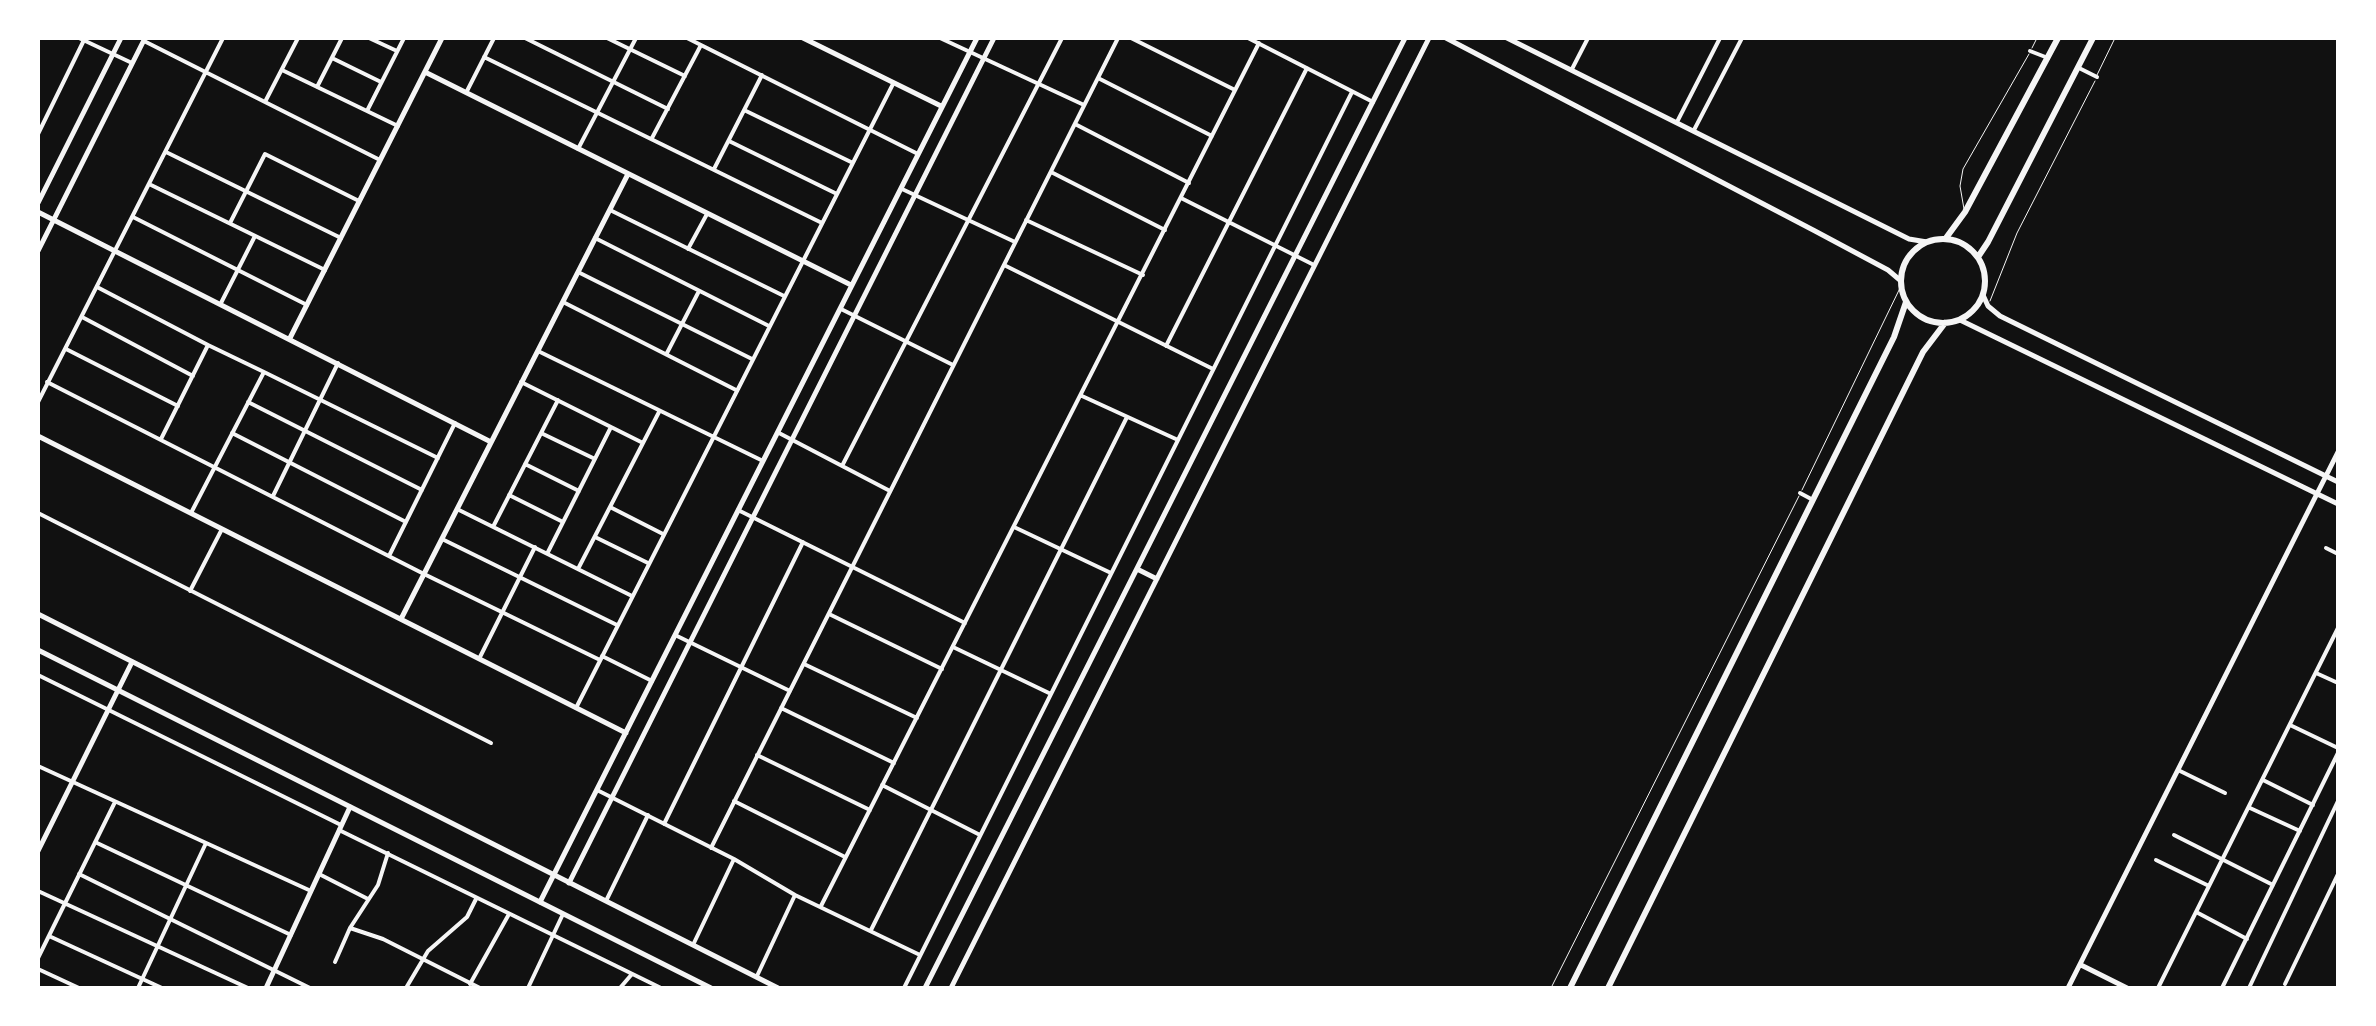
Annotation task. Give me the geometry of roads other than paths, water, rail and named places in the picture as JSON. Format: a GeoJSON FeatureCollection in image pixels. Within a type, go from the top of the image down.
{"type":"FeatureCollection","features":[{"type":"Feature","properties":{"kind":"main road"},"geometry":{"type":"LineString","coordinates":[[1946,238],[1965,212],[2058,38]]}},
{"type":"Feature","properties":{"kind":"main road"},"geometry":{"type":"LineString","coordinates":[[1978,257],[2093,38]]}},
{"type":"Feature","properties":{"kind":"main road"},"geometry":{"type":"LineString","coordinates":[[1946,238],[1968,247],[1978,257],[1985,277],[1976,307],[1960,320],[1945,324],[1922,318],[1906,302],[1901,283],[1908,258],[1926,242],[1946,238]]}},
{"type":"Feature","properties":{"kind":"main road"},"geometry":{"type":"LineString","coordinates":[[1570,988],[1894,338],[1906,302]]}},
{"type":"Feature","properties":{"kind":"main road"},"geometry":{"type":"LineString","coordinates":[[1608,988],[1915,369],[1945,324]]}},
{"type":"Feature","properties":{"kind":"street"},"geometry":{"type":"LineString","coordinates":[[38,134],[82,38],[132,64]]}},
{"type":"Feature","properties":{"kind":"street"},"geometry":{"type":"LineString","coordinates":[[38,202],[121,38]]}},
{"type":"Feature","properties":{"kind":"street"},"geometry":{"type":"LineString","coordinates":[[38,402],[223,38]]}},
{"type":"Feature","properties":{"kind":"street"},"geometry":{"type":"LineString","coordinates":[[266,102],[298,39],[290,38]]}},
{"type":"Feature","properties":{"kind":"street"},"geometry":{"type":"LineString","coordinates":[[317,87],[342,38]]}},
{"type":"Feature","properties":{"kind":"street"},"geometry":{"type":"LineString","coordinates":[[369,38],[397,51]]}},
{"type":"Feature","properties":{"kind":"street"},"geometry":{"type":"LineString","coordinates":[[367,111],[404,38]]}},
{"type":"Feature","properties":{"kind":"street"},"geometry":{"type":"LineString","coordinates":[[290,339],[442,38]]}},
{"type":"Feature","properties":{"kind":"street"},"geometry":{"type":"LineString","coordinates":[[466,93],[494,38]]}},
{"type":"Feature","properties":{"kind":"street"},"geometry":{"type":"LineString","coordinates":[[526,38],[668,108]]}},
{"type":"Feature","properties":{"kind":"street"},"geometry":{"type":"LineString","coordinates":[[607,38],[685,76]]}},
{"type":"Feature","properties":{"kind":"street"},"geometry":{"type":"LineString","coordinates":[[578,149],[636,38]]}},
{"type":"Feature","properties":{"kind":"street"},"geometry":{"type":"LineString","coordinates":[[687,38],[918,154]]}},
{"type":"Feature","properties":{"kind":"street"},"geometry":{"type":"LineString","coordinates":[[802,38],[942,106]]}},
{"type":"Feature","properties":{"kind":"street"},"geometry":{"type":"LineString","coordinates":[[940,38],[1084,105]]}},
{"type":"Feature","properties":{"kind":"street"},"geometry":{"type":"LineString","coordinates":[[540,902],[977,38]]}},
{"type":"Feature","properties":{"kind":"street"},"geometry":{"type":"LineString","coordinates":[[569,883],[994,38]]}},
{"type":"Feature","properties":{"kind":"street"},"geometry":{"type":"LineString","coordinates":[[842,466],[1062,38]]}},
{"type":"Feature","properties":{"kind":"street"},"geometry":{"type":"LineString","coordinates":[[711,848],[1118,38]]}},
{"type":"Feature","properties":{"kind":"street"},"geometry":{"type":"LineString","coordinates":[[1131,38],[1235,90]]}},
{"type":"Feature","properties":{"kind":"street"},"geometry":{"type":"LineString","coordinates":[[1248,38],[1372,102]]}},
{"type":"Feature","properties":{"kind":"street"},"geometry":{"type":"LineString","coordinates":[[925,988],[1405,38]]}},
{"type":"Feature","properties":{"kind":"street"},"geometry":{"type":"LineString","coordinates":[[951,988],[1429,38]]}},
{"type":"Feature","properties":{"kind":"street"},"geometry":{"type":"LineString","coordinates":[[1446,38],[1888,270],[1901,283]]}},
{"type":"Feature","properties":{"kind":"street"},"geometry":{"type":"LineString","coordinates":[[1507,38],[1909,238],[1926,242]]}},
{"type":"Feature","properties":{"kind":"street"},"geometry":{"type":"LineString","coordinates":[[1572,70],[1588,38]]}},
{"type":"Feature","properties":{"kind":"street"},"geometry":{"type":"LineString","coordinates":[[1677,122],[1720,38]]}},
{"type":"Feature","properties":{"kind":"street"},"geometry":{"type":"LineString","coordinates":[[1694,130],[1742,38]]}},
{"type":"Feature","properties":{"kind":"street"},"geometry":{"type":"LineString","coordinates":[[38,251],[144,39],[380,160]]}},
{"type":"Feature","properties":{"kind":"street"},"geometry":{"type":"LineString","coordinates":[[821,906],[1258,43]]}},
{"type":"Feature","properties":{"kind":"street"},"geometry":{"type":"LineString","coordinates":[[652,138],[701,45]]}},
{"type":"Feature","properties":{"kind":"street"},"geometry":{"type":"LineString","coordinates":[[2030,51],[2048,58]]}},
{"type":"Feature","properties":{"kind":"street"},"geometry":{"type":"LineString","coordinates":[[484,57],[822,223]]}},
{"type":"Feature","properties":{"kind":"street"},"geometry":{"type":"LineString","coordinates":[[332,58],[382,82]]}},
{"type":"Feature","properties":{"kind":"street"},"geometry":{"type":"LineString","coordinates":[[2078,67],[2097,77]]}},
{"type":"Feature","properties":{"kind":"street"},"geometry":{"type":"LineString","coordinates":[[1166,346],[1308,68]]}},
{"type":"Feature","properties":{"kind":"street"},"geometry":{"type":"LineString","coordinates":[[282,70],[398,126]]}},
{"type":"Feature","properties":{"kind":"street"},"geometry":{"type":"LineString","coordinates":[[425,72],[852,285]]}},
{"type":"Feature","properties":{"kind":"street"},"geometry":{"type":"LineString","coordinates":[[714,169],[762,75]]}},
{"type":"Feature","properties":{"kind":"street"},"geometry":{"type":"LineString","coordinates":[[1098,78],[1212,136]]}},
{"type":"Feature","properties":{"kind":"street"},"geometry":{"type":"LineString","coordinates":[[576,708],[893,84]]}},
{"type":"Feature","properties":{"kind":"street"},"geometry":{"type":"LineString","coordinates":[[904,988],[1352,92]]}},
{"type":"Feature","properties":{"kind":"street"},"geometry":{"type":"LineString","coordinates":[[744,110],[853,163]]}},
{"type":"Feature","properties":{"kind":"street"},"geometry":{"type":"LineString","coordinates":[[1074,124],[1189,182]]}},
{"type":"Feature","properties":{"kind":"street"},"geometry":{"type":"LineString","coordinates":[[728,141],[837,194]]}},
{"type":"Feature","properties":{"kind":"street"},"geometry":{"type":"LineString","coordinates":[[165,152],[341,238]]}},
{"type":"Feature","properties":{"kind":"street"},"geometry":{"type":"LineString","coordinates":[[230,223],[265,154],[360,202]]}},
{"type":"Feature","properties":{"kind":"street"},"geometry":{"type":"LineString","coordinates":[[1050,172],[1165,230]]}},
{"type":"Feature","properties":{"kind":"street"},"geometry":{"type":"LineString","coordinates":[[401,619],[628,174]]}},
{"type":"Feature","properties":{"kind":"street"},"geometry":{"type":"LineString","coordinates":[[148,184],[325,270]]}},
{"type":"Feature","properties":{"kind":"street"},"geometry":{"type":"LineString","coordinates":[[900,188],[1016,242]]}},
{"type":"Feature","properties":{"kind":"street"},"geometry":{"type":"LineString","coordinates":[[1181,198],[1314,266]]}},
{"type":"Feature","properties":{"kind":"street"},"geometry":{"type":"LineString","coordinates":[[610,210],[784,296]]}},
{"type":"Feature","properties":{"kind":"street"},"geometry":{"type":"LineString","coordinates":[[38,212],[491,442]]}},
{"type":"Feature","properties":{"kind":"street"},"geometry":{"type":"LineString","coordinates":[[688,249],[707,214]]}},
{"type":"Feature","properties":{"kind":"street"},"geometry":{"type":"LineString","coordinates":[[132,216],[307,304]]}},
{"type":"Feature","properties":{"kind":"street"},"geometry":{"type":"LineString","coordinates":[[1026,220],[1143,275]]}},
{"type":"Feature","properties":{"kind":"street"},"geometry":{"type":"LineString","coordinates":[[221,304],[255,236]]}},
{"type":"Feature","properties":{"kind":"street"},"geometry":{"type":"LineString","coordinates":[[595,238],[770,326]]}},
{"type":"Feature","properties":{"kind":"street"},"geometry":{"type":"LineString","coordinates":[[1004,265],[1213,369]]}},
{"type":"Feature","properties":{"kind":"street"},"geometry":{"type":"LineString","coordinates":[[578,272],[752,359]]}},
{"type":"Feature","properties":{"kind":"street"},"geometry":{"type":"LineString","coordinates":[[96,287],[438,458]]}},
{"type":"Feature","properties":{"kind":"street"},"geometry":{"type":"LineString","coordinates":[[666,354],[699,290]]}},
{"type":"Feature","properties":{"kind":"street"},"geometry":{"type":"LineString","coordinates":[[1982,295],[2000,316],[2338,482]]}},
{"type":"Feature","properties":{"kind":"street"},"geometry":{"type":"LineString","coordinates":[[562,302],[736,390]]}},
{"type":"Feature","properties":{"kind":"street"},"geometry":{"type":"LineString","coordinates":[[840,309],[954,365]]}},
{"type":"Feature","properties":{"kind":"street"},"geometry":{"type":"LineString","coordinates":[[81,317],[193,376]]}},
{"type":"Feature","properties":{"kind":"street"},"geometry":{"type":"LineString","coordinates":[[1960,320],[2338,504]]}},
{"type":"Feature","properties":{"kind":"street"},"geometry":{"type":"LineString","coordinates":[[161,439],[208,345]]}},
{"type":"Feature","properties":{"kind":"street"},"geometry":{"type":"LineString","coordinates":[[65,348],[178,406]]}},
{"type":"Feature","properties":{"kind":"street"},"geometry":{"type":"LineString","coordinates":[[538,350],[763,461]]}},
{"type":"Feature","properties":{"kind":"street"},"geometry":{"type":"LineString","coordinates":[[273,496],[338,363]]}},
{"type":"Feature","properties":{"kind":"street"},"geometry":{"type":"LineString","coordinates":[[191,513],[264,372]]}},
{"type":"Feature","properties":{"kind":"street"},"geometry":{"type":"LineString","coordinates":[[48,382],[424,574],[652,681]]}},
{"type":"Feature","properties":{"kind":"street"},"geometry":{"type":"LineString","coordinates":[[522,382],[643,443]]}},
{"type":"Feature","properties":{"kind":"street"},"geometry":{"type":"LineString","coordinates":[[1081,395],[1178,440]]}},
{"type":"Feature","properties":{"kind":"street"},"geometry":{"type":"LineString","coordinates":[[493,526],[558,400]]}},
{"type":"Feature","properties":{"kind":"street"},"geometry":{"type":"LineString","coordinates":[[248,402],[422,490]]}},
{"type":"Feature","properties":{"kind":"street"},"geometry":{"type":"LineString","coordinates":[[578,569],[660,411]]}},
{"type":"Feature","properties":{"kind":"street"},"geometry":{"type":"LineString","coordinates":[[871,930],[1127,417]]}},
{"type":"Feature","properties":{"kind":"street"},"geometry":{"type":"LineString","coordinates":[[389,556],[455,423]]}},
{"type":"Feature","properties":{"kind":"street"},"geometry":{"type":"LineString","coordinates":[[547,554],[611,427]]}},
{"type":"Feature","properties":{"kind":"street"},"geometry":{"type":"LineString","coordinates":[[777,432],[890,491]]}},
{"type":"Feature","properties":{"kind":"street"},"geometry":{"type":"LineString","coordinates":[[232,433],[406,522]]}},
{"type":"Feature","properties":{"kind":"street"},"geometry":{"type":"LineString","coordinates":[[541,433],[595,460]]}},
{"type":"Feature","properties":{"kind":"street"},"geometry":{"type":"LineString","coordinates":[[38,446],[40,437],[626,733]]}},
{"type":"Feature","properties":{"kind":"street"},"geometry":{"type":"LineString","coordinates":[[2068,988],[2338,452]]}},
{"type":"Feature","properties":{"kind":"street"},"geometry":{"type":"LineString","coordinates":[[525,464],[579,491]]}},
{"type":"Feature","properties":{"kind":"street"},"geometry":{"type":"LineString","coordinates":[[1800,494],[1813,500]]}},
{"type":"Feature","properties":{"kind":"street"},"geometry":{"type":"LineString","coordinates":[[509,495],[563,522]]}},
{"type":"Feature","properties":{"kind":"street"},"geometry":{"type":"LineString","coordinates":[[610,507],[663,534]]}},
{"type":"Feature","properties":{"kind":"street"},"geometry":{"type":"LineString","coordinates":[[457,508],[632,596]]}},
{"type":"Feature","properties":{"kind":"street"},"geometry":{"type":"LineString","coordinates":[[738,510],[965,624]]}},
{"type":"Feature","properties":{"kind":"street"},"geometry":{"type":"LineString","coordinates":[[38,513],[490,744]]}},
{"type":"Feature","properties":{"kind":"street"},"geometry":{"type":"LineString","coordinates":[[1014,526],[1112,573]]}},
{"type":"Feature","properties":{"kind":"street"},"geometry":{"type":"LineString","coordinates":[[190,591],[222,529]]}},
{"type":"Feature","properties":{"kind":"street"},"geometry":{"type":"LineString","coordinates":[[595,537],[648,563]]}},
{"type":"Feature","properties":{"kind":"street"},"geometry":{"type":"LineString","coordinates":[[441,539],[617,625]]}},
{"type":"Feature","properties":{"kind":"street"},"geometry":{"type":"LineString","coordinates":[[664,824],[804,542]]}},
{"type":"Feature","properties":{"kind":"street"},"geometry":{"type":"LineString","coordinates":[[480,657],[535,548]]}},
{"type":"Feature","properties":{"kind":"street"},"geometry":{"type":"LineString","coordinates":[[2326,548],[2338,554]]}},
{"type":"Feature","properties":{"kind":"street"},"geometry":{"type":"LineString","coordinates":[[1136,570],[1156,579]]}},
{"type":"Feature","properties":{"kind":"street"},"geometry":{"type":"LineString","coordinates":[[38,614],[778,988]]}},
{"type":"Feature","properties":{"kind":"street"},"geometry":{"type":"LineString","coordinates":[[828,614],[942,669]]}},
{"type":"Feature","properties":{"kind":"street"},"geometry":{"type":"LineString","coordinates":[[2158,988],[2338,628]]}},
{"type":"Feature","properties":{"kind":"street"},"geometry":{"type":"LineString","coordinates":[[675,634],[790,691]]}},
{"type":"Feature","properties":{"kind":"street"},"geometry":{"type":"LineString","coordinates":[[953,647],[1051,694]]}},
{"type":"Feature","properties":{"kind":"street"},"geometry":{"type":"LineString","coordinates":[[38,650],[712,988]]}},
{"type":"Feature","properties":{"kind":"street"},"geometry":{"type":"LineString","coordinates":[[38,851],[132,662]]}},
{"type":"Feature","properties":{"kind":"street"},"geometry":{"type":"LineString","coordinates":[[803,664],[917,718]]}},
{"type":"Feature","properties":{"kind":"street"},"geometry":{"type":"LineString","coordinates":[[2316,673],[2338,683]]}},
{"type":"Feature","properties":{"kind":"street"},"geometry":{"type":"LineString","coordinates":[[38,676],[661,988]]}},
{"type":"Feature","properties":{"kind":"street"},"geometry":{"type":"LineString","coordinates":[[781,708],[894,763]]}},
{"type":"Feature","properties":{"kind":"street"},"geometry":{"type":"LineString","coordinates":[[2222,988],[2338,751],[2290,726]]}},
{"type":"Feature","properties":{"kind":"street"},"geometry":{"type":"LineString","coordinates":[[757,755],[870,810]]}},
{"type":"Feature","properties":{"kind":"street"},"geometry":{"type":"LineString","coordinates":[[38,766],[311,890]]}},
{"type":"Feature","properties":{"kind":"street"},"geometry":{"type":"LineString","coordinates":[[2178,770],[2225,794]]}},
{"type":"Feature","properties":{"kind":"street"},"geometry":{"type":"LineString","coordinates":[[2262,780],[2313,804]]}},
{"type":"Feature","properties":{"kind":"street"},"geometry":{"type":"LineString","coordinates":[[882,785],[980,835]]}},
{"type":"Feature","properties":{"kind":"street"},"geometry":{"type":"LineString","coordinates":[[597,790],[920,955]]}},
{"type":"Feature","properties":{"kind":"street"},"geometry":{"type":"LineString","coordinates":[[734,801],[845,857]]}},
{"type":"Feature","properties":{"kind":"street"},"geometry":{"type":"LineString","coordinates":[[2249,988],[2338,801]]}},
{"type":"Feature","properties":{"kind":"street"},"geometry":{"type":"LineString","coordinates":[[38,958],[115,802]]}},
{"type":"Feature","properties":{"kind":"street"},"geometry":{"type":"LineString","coordinates":[[266,988],[350,807]]}},
{"type":"Feature","properties":{"kind":"street"},"geometry":{"type":"LineString","coordinates":[[2249,807],[2300,831]]}},
{"type":"Feature","properties":{"kind":"street"},"geometry":{"type":"LineString","coordinates":[[606,902],[648,815]]}},
{"type":"Feature","properties":{"kind":"street"},"geometry":{"type":"LineString","coordinates":[[2174,835],[2273,885]]}},
{"type":"Feature","properties":{"kind":"street"},"geometry":{"type":"LineString","coordinates":[[95,842],[291,935]]}},
{"type":"Feature","properties":{"kind":"street"},"geometry":{"type":"LineString","coordinates":[[138,988],[206,844]]}},
{"type":"Feature","properties":{"kind":"street"},"geometry":{"type":"LineString","coordinates":[[335,962],[350,928],[378,885],[388,854]]}},
{"type":"Feature","properties":{"kind":"street"},"geometry":{"type":"LineString","coordinates":[[693,946],[734,859]]}},
{"type":"Feature","properties":{"kind":"street"},"geometry":{"type":"LineString","coordinates":[[2156,860],[2210,886]]}},
{"type":"Feature","properties":{"kind":"street"},"geometry":{"type":"LineString","coordinates":[[79,874],[310,988]]}},
{"type":"Feature","properties":{"kind":"street"},"geometry":{"type":"LineString","coordinates":[[319,874],[368,900]]}},
{"type":"Feature","properties":{"kind":"street"},"geometry":{"type":"LineString","coordinates":[[2285,984],[2338,874]]}},
{"type":"Feature","properties":{"kind":"street"},"geometry":{"type":"LineString","coordinates":[[38,891],[248,988]]}},
{"type":"Feature","properties":{"kind":"street"},"geometry":{"type":"LineString","coordinates":[[756,978],[796,894]]}},
{"type":"Feature","properties":{"kind":"street"},"geometry":{"type":"LineString","coordinates":[[406,988],[421,961],[467,917],[477,897]]}},
{"type":"Feature","properties":{"kind":"street"},"geometry":{"type":"LineString","coordinates":[[2196,912],[2247,938]]}},
{"type":"Feature","properties":{"kind":"street"},"geometry":{"type":"LineString","coordinates":[[470,984],[510,913]]}},
{"type":"Feature","properties":{"kind":"street"},"geometry":{"type":"LineString","coordinates":[[528,988],[564,914]]}},
{"type":"Feature","properties":{"kind":"street"},"geometry":{"type":"LineString","coordinates":[[350,928],[382,939],[480,988]]}},
{"type":"Feature","properties":{"kind":"street"},"geometry":{"type":"LineString","coordinates":[[48,936],[162,988]]}},
{"type":"Feature","properties":{"kind":"street"},"geometry":{"type":"LineString","coordinates":[[2080,965],[2128,988]]}},
{"type":"Feature","properties":{"kind":"street"},"geometry":{"type":"LineString","coordinates":[[38,970],[79,988]]}},
{"type":"Feature","properties":{"kind":"street"},"geometry":{"type":"LineString","coordinates":[[620,988],[632,974]]}},
{"type":"Feature","properties":{"kind":"lane"},"geometry":{"type":"LineString","coordinates":[[1965,212],[1960,186],[1962,170],[2037,38]]}},
{"type":"Feature","properties":{"kind":"lane"},"geometry":{"type":"LineString","coordinates":[[1988,306],[2017,233],[2115,38]]}},
{"type":"Feature","properties":{"kind":"lane"},"geometry":{"type":"LineString","coordinates":[[1551,988],[1800,494],[1901,283]]}}]}
